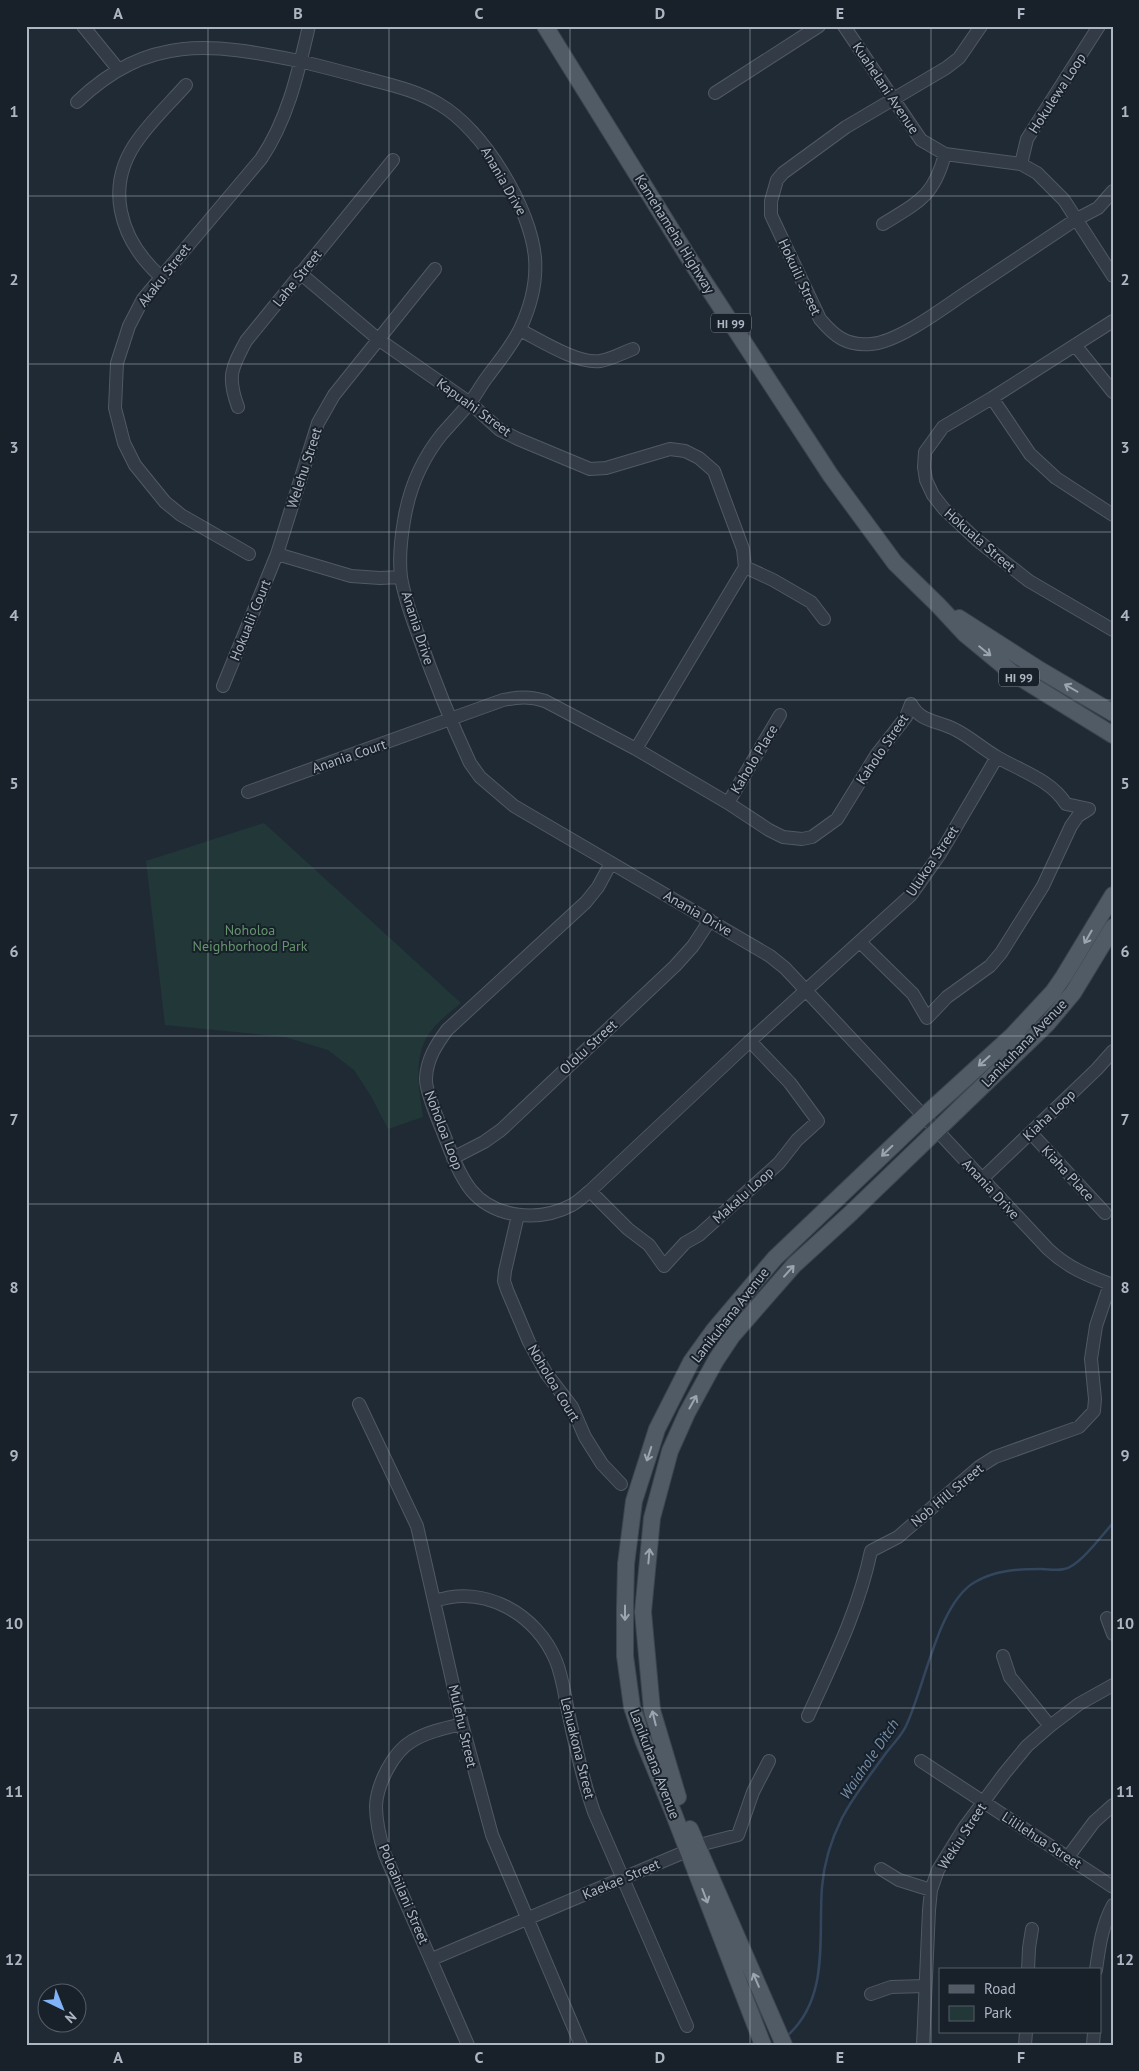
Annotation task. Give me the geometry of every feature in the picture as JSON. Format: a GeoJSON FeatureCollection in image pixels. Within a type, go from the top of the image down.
{"type":"FeatureCollection","features":[{"type":"Feature","properties":{"kind":"main road","name":"Kamehameha Highway"},"geometry":{"type":"LineString","coordinates":[[545,26],[687,255],[831,476],[895,563],[938,605],[964,634],[1011,672],[1113,735]]}},
{"type":"Feature","properties":{"kind":"main road","name":"Kamehameha Highway"},"geometry":{"type":"LineString","coordinates":[[938,605],[1040,670],[1113,713]]}},
{"type":"Feature","properties":{"kind":"main road","name":"Lanikuhana Avenue"},"geometry":{"type":"LineString","coordinates":[[784,2045],[674,1812],[643,1740],[632,1706],[625,1656],[626,1564],[634,1501],[657,1429],[691,1362],[714,1330],[775,1258],[923,1117],[1012,1036],[1053,992],[1076,958],[1113,895]]}},
{"type":"Feature","properties":{"kind":"main road","name":"Lanikuhana Avenue"},"geometry":{"type":"LineString","coordinates":[[762,2042],[692,1849],[652,1710],[644,1621],[652,1518],[670,1451],[687,1412],[716,1360],[732,1336],[794,1266],[936,1131],[1062,1007],[1113,926]]}},
{"type":"Feature","properties":{"kind":"street"},"geometry":{"type":"LineString","coordinates":[[83,26],[118,69]]}},
{"type":"Feature","properties":{"kind":"street","name":"Akaku Street"},"geometry":{"type":"LineString","coordinates":[[249,554],[181,515],[165,502],[134,464],[124,443],[116,408],[117,363],[128,326],[143,299],[261,159],[274,140],[288,106],[309,26]]}},
{"type":"Feature","properties":{"kind":"street"},"geometry":{"type":"LineString","coordinates":[[715,93],[819,26]]}},
{"type":"Feature","properties":{"kind":"street","name":"Kuahelani Avenue"},"geometry":{"type":"LineString","coordinates":[[844,26],[892,99],[922,140],[945,154],[1021,164],[1037,173],[1064,200],[1075,220],[1113,276]]}},
{"type":"Feature","properties":{"kind":"street","name":"Hokuili Street"},"geometry":{"type":"LineString","coordinates":[[981,26],[958,58],[946,68],[892,99],[797,161],[777,180],[773,194],[771,215],[820,319],[832,334],[845,341],[857,344],[874,344],[894,337],[933,314],[1075,220],[1098,208],[1113,191]]}},
{"type":"Feature","properties":{"kind":"street","name":"Hokulewa Loop"},"geometry":{"type":"LineString","coordinates":[[1021,164],[1027,138],[1100,26]]}},
{"type":"Feature","properties":{"kind":"street","name":"Anania Drive"},"geometry":{"type":"LineString","coordinates":[[78,102],[94,86],[118,69],[149,56],[178,49],[237,50],[301,61],[413,91],[454,113],[470,127],[506,179],[524,215],[535,258],[532,301],[520,330],[503,358],[470,403],[431,449],[413,482],[404,520],[401,577],[412,616],[451,720],[470,763],[480,777],[514,806],[710,920],[770,956],[785,968],[1031,1232],[1062,1261],[1082,1274],[1112,1284]]}},
{"type":"Feature","properties":{"kind":"street"},"geometry":{"type":"LineString","coordinates":[[161,277],[149,266],[129,238],[121,212],[120,183],[123,168],[139,137],[186,85]]}},
{"type":"Feature","properties":{"kind":"street"},"geometry":{"type":"LineString","coordinates":[[883,224],[929,193],[936,183],[945,154]]}},
{"type":"Feature","properties":{"kind":"street","name":"Lahe Street"},"geometry":{"type":"LineString","coordinates":[[238,407],[232,390],[231,372],[246,341],[393,160]]}},
{"type":"Feature","properties":{"kind":"street","name":"Welehu Street"},"geometry":{"type":"LineString","coordinates":[[277,554],[318,423],[334,395],[435,269]]}},
{"type":"Feature","properties":{"kind":"street","name":"Kapuahi Street"},"geometry":{"type":"LineString","coordinates":[[300,273],[378,339],[470,403],[500,430],[590,469],[606,468],[670,449],[685,451],[699,458],[714,471],[743,549],[745,567]]}},
{"type":"Feature","properties":{"kind":"street","name":"Hokuala Street"},"geometry":{"type":"LineString","coordinates":[[1113,321],[992,398],[942,427],[926,452],[924,468],[926,480],[933,495],[944,509],[977,540],[1030,581],[1113,630]]}},
{"type":"Feature","properties":{"kind":"street"},"geometry":{"type":"LineString","coordinates":[[520,330],[564,352],[597,361],[633,349]]}},
{"type":"Feature","properties":{"kind":"street"},"geometry":{"type":"LineString","coordinates":[[1075,345],[1113,392]]}},
{"type":"Feature","properties":{"kind":"street"},"geometry":{"type":"LineString","coordinates":[[992,398],[1030,454],[1056,478],[1113,515]]}},
{"type":"Feature","properties":{"kind":"street"},"geometry":{"type":"LineString","coordinates":[[277,554],[351,576],[401,577]]}},
{"type":"Feature","properties":{"kind":"street","name":"Hokualii Court"},"geometry":{"type":"LineString","coordinates":[[223,686],[277,554]]}},
{"type":"Feature","properties":{"kind":"street"},"geometry":{"type":"LineString","coordinates":[[636,749],[745,567],[773,580],[811,602],[824,619]]}},
{"type":"Feature","properties":{"kind":"street","name":"Kaholo Street"},"geometry":{"type":"LineString","coordinates":[[451,720],[503,700],[517,697],[533,697],[545,701],[636,749],[728,803],[754,822],[783,837],[802,838],[812,836],[837,819],[877,754],[906,718],[911,704],[916,713],[921,717],[956,730],[997,757],[1059,793],[1066,804],[1089,809],[1078,816],[1071,826],[1043,886],[1001,953],[990,966],[947,997],[927,1018],[913,994],[861,943]]}},
{"type":"Feature","properties":{"kind":"street","name":"Kaholo Place"},"geometry":{"type":"LineString","coordinates":[[728,803],[780,715]]}},
{"type":"Feature","properties":{"kind":"street","name":"Anania Court"},"geometry":{"type":"LineString","coordinates":[[248,792],[451,720]]}},
{"type":"Feature","properties":{"kind":"street","name":"Ulukoa Street"},"geometry":{"type":"LineString","coordinates":[[805,990],[861,943],[911,895],[923,880],[997,757]]}},
{"type":"Feature","properties":{"kind":"street","name":"Noholoa Loop"},"geometry":{"type":"LineString","coordinates":[[611,863],[598,887],[586,902],[471,1007],[437,1043],[428,1062],[425,1080],[453,1158],[472,1191],[485,1203],[501,1212],[518,1215],[538,1215],[572,1205],[590,1191],[805,990]]}},
{"type":"Feature","properties":{"kind":"street","name":"Ololu Street"},"geometry":{"type":"LineString","coordinates":[[453,1158],[484,1142],[501,1130],[675,966],[693,946],[710,920]]}},
{"type":"Feature","properties":{"kind":"street","name":"Makalu Loop"},"geometry":{"type":"LineString","coordinates":[[590,1191],[628,1230],[649,1245],[664,1266],[685,1244],[699,1235],[779,1163],[797,1140],[818,1121],[790,1084],[750,1041]]}},
{"type":"Feature","properties":{"kind":"street","name":"Kiaha Loop"},"geometry":{"type":"LineString","coordinates":[[982,1178],[1031,1133],[1113,1051]]}},
{"type":"Feature","properties":{"kind":"street","name":"Kiaha Place"},"geometry":{"type":"LineString","coordinates":[[1031,1133],[1105,1213]]}},
{"type":"Feature","properties":{"kind":"street","name":"Noholoa Court"},"geometry":{"type":"LineString","coordinates":[[518,1215],[505,1270],[504,1281],[507,1290],[529,1342],[546,1373],[572,1407],[585,1437],[602,1464],[621,1484]]}},
{"type":"Feature","properties":{"kind":"street","name":"Nob Hill Street"},"geometry":{"type":"LineString","coordinates":[[808,1716],[838,1650],[868,1566],[871,1551],[898,1537],[979,1467],[995,1457],[1078,1427],[1094,1411],[1092,1358],[1096,1326],[1112,1284]]}},
{"type":"Feature","properties":{"kind":"street","name":"Mulehu Street"},"geometry":{"type":"LineString","coordinates":[[359,1404],[417,1526],[462,1724],[492,1835],[581,2045]]}},
{"type":"Feature","properties":{"kind":"street","name":"Lehuakona Street"},"geometry":{"type":"LineString","coordinates":[[435,1601],[445,1598],[476,1597],[493,1600],[509,1607],[521,1616],[546,1643],[555,1660],[562,1680],[583,1781],[594,1812],[687,2026]]}},
{"type":"Feature","properties":{"kind":"street"},"geometry":{"type":"LineString","coordinates":[[1106,1618],[1113,1634]]}},
{"type":"Feature","properties":{"kind":"street"},"geometry":{"type":"LineString","coordinates":[[1003,1656],[1010,1678],[1050,1726]]}},
{"type":"Feature","properties":{"kind":"street","name":"Wekiu Street"},"geometry":{"type":"LineString","coordinates":[[923,2045],[931,1890],[938,1870],[964,1828],[1027,1746],[1079,1704],[1113,1685]]}},
{"type":"Feature","properties":{"kind":"street","name":"Poloahilani Street"},"geometry":{"type":"LineString","coordinates":[[462,1724],[428,1733],[405,1746],[390,1763],[376,1805],[378,1831],[385,1855],[468,2045]]}},
{"type":"Feature","properties":{"kind":"street","name":"Kaekae Street"},"geometry":{"type":"LineString","coordinates":[[432,1960],[526,1918],[692,1849],[738,1835],[753,1792],[769,1761]]}},
{"type":"Feature","properties":{"kind":"street","name":"Lililehua Street"},"geometry":{"type":"LineString","coordinates":[[921,1761],[1113,1887]]}},
{"type":"Feature","properties":{"kind":"street"},"geometry":{"type":"LineString","coordinates":[[1068,1857],[1094,1822],[1113,1804]]}},
{"type":"Feature","properties":{"kind":"street"},"geometry":{"type":"LineString","coordinates":[[881,1869],[899,1880],[931,1890]]}},
{"type":"Feature","properties":{"kind":"street"},"geometry":{"type":"LineString","coordinates":[[1096,1968],[1103,1931],[1113,1905]]}},
{"type":"Feature","properties":{"kind":"street"},"geometry":{"type":"LineString","coordinates":[[1028,1968],[1032,1929]]}},
{"type":"Feature","properties":{"kind":"street"},"geometry":{"type":"LineString","coordinates":[[872,1994],[891,1987],[925,1986]]}},
{"type":"Feature","properties":{"kind":"green space","name":"Noholoa Neighborhood Park"},"geometry":{"type":"Polygon","coordinates":[[[264,823],[461,1003],[431,1031],[421,1052],[418,1070],[423,1117],[388,1129],[371,1096],[354,1070],[328,1050],[285,1037],[165,1025],[146,861],[264,823]]]}},
{"type":"Feature","properties":{"kind":"waterway","name":"Waiahole Ditch"},"geometry":{"type":"LineString","coordinates":[[787,2036],[801,2021],[810,2004],[816,1986],[821,1947],[823,1878],[826,1860],[835,1835],[842,1818],[857,1793],[904,1729],[913,1709],[942,1626],[951,1608],[962,1593],[975,1582],[991,1575],[1016,1570],[1058,1570],[1070,1567],[1083,1557],[1113,1523]]}}]}
